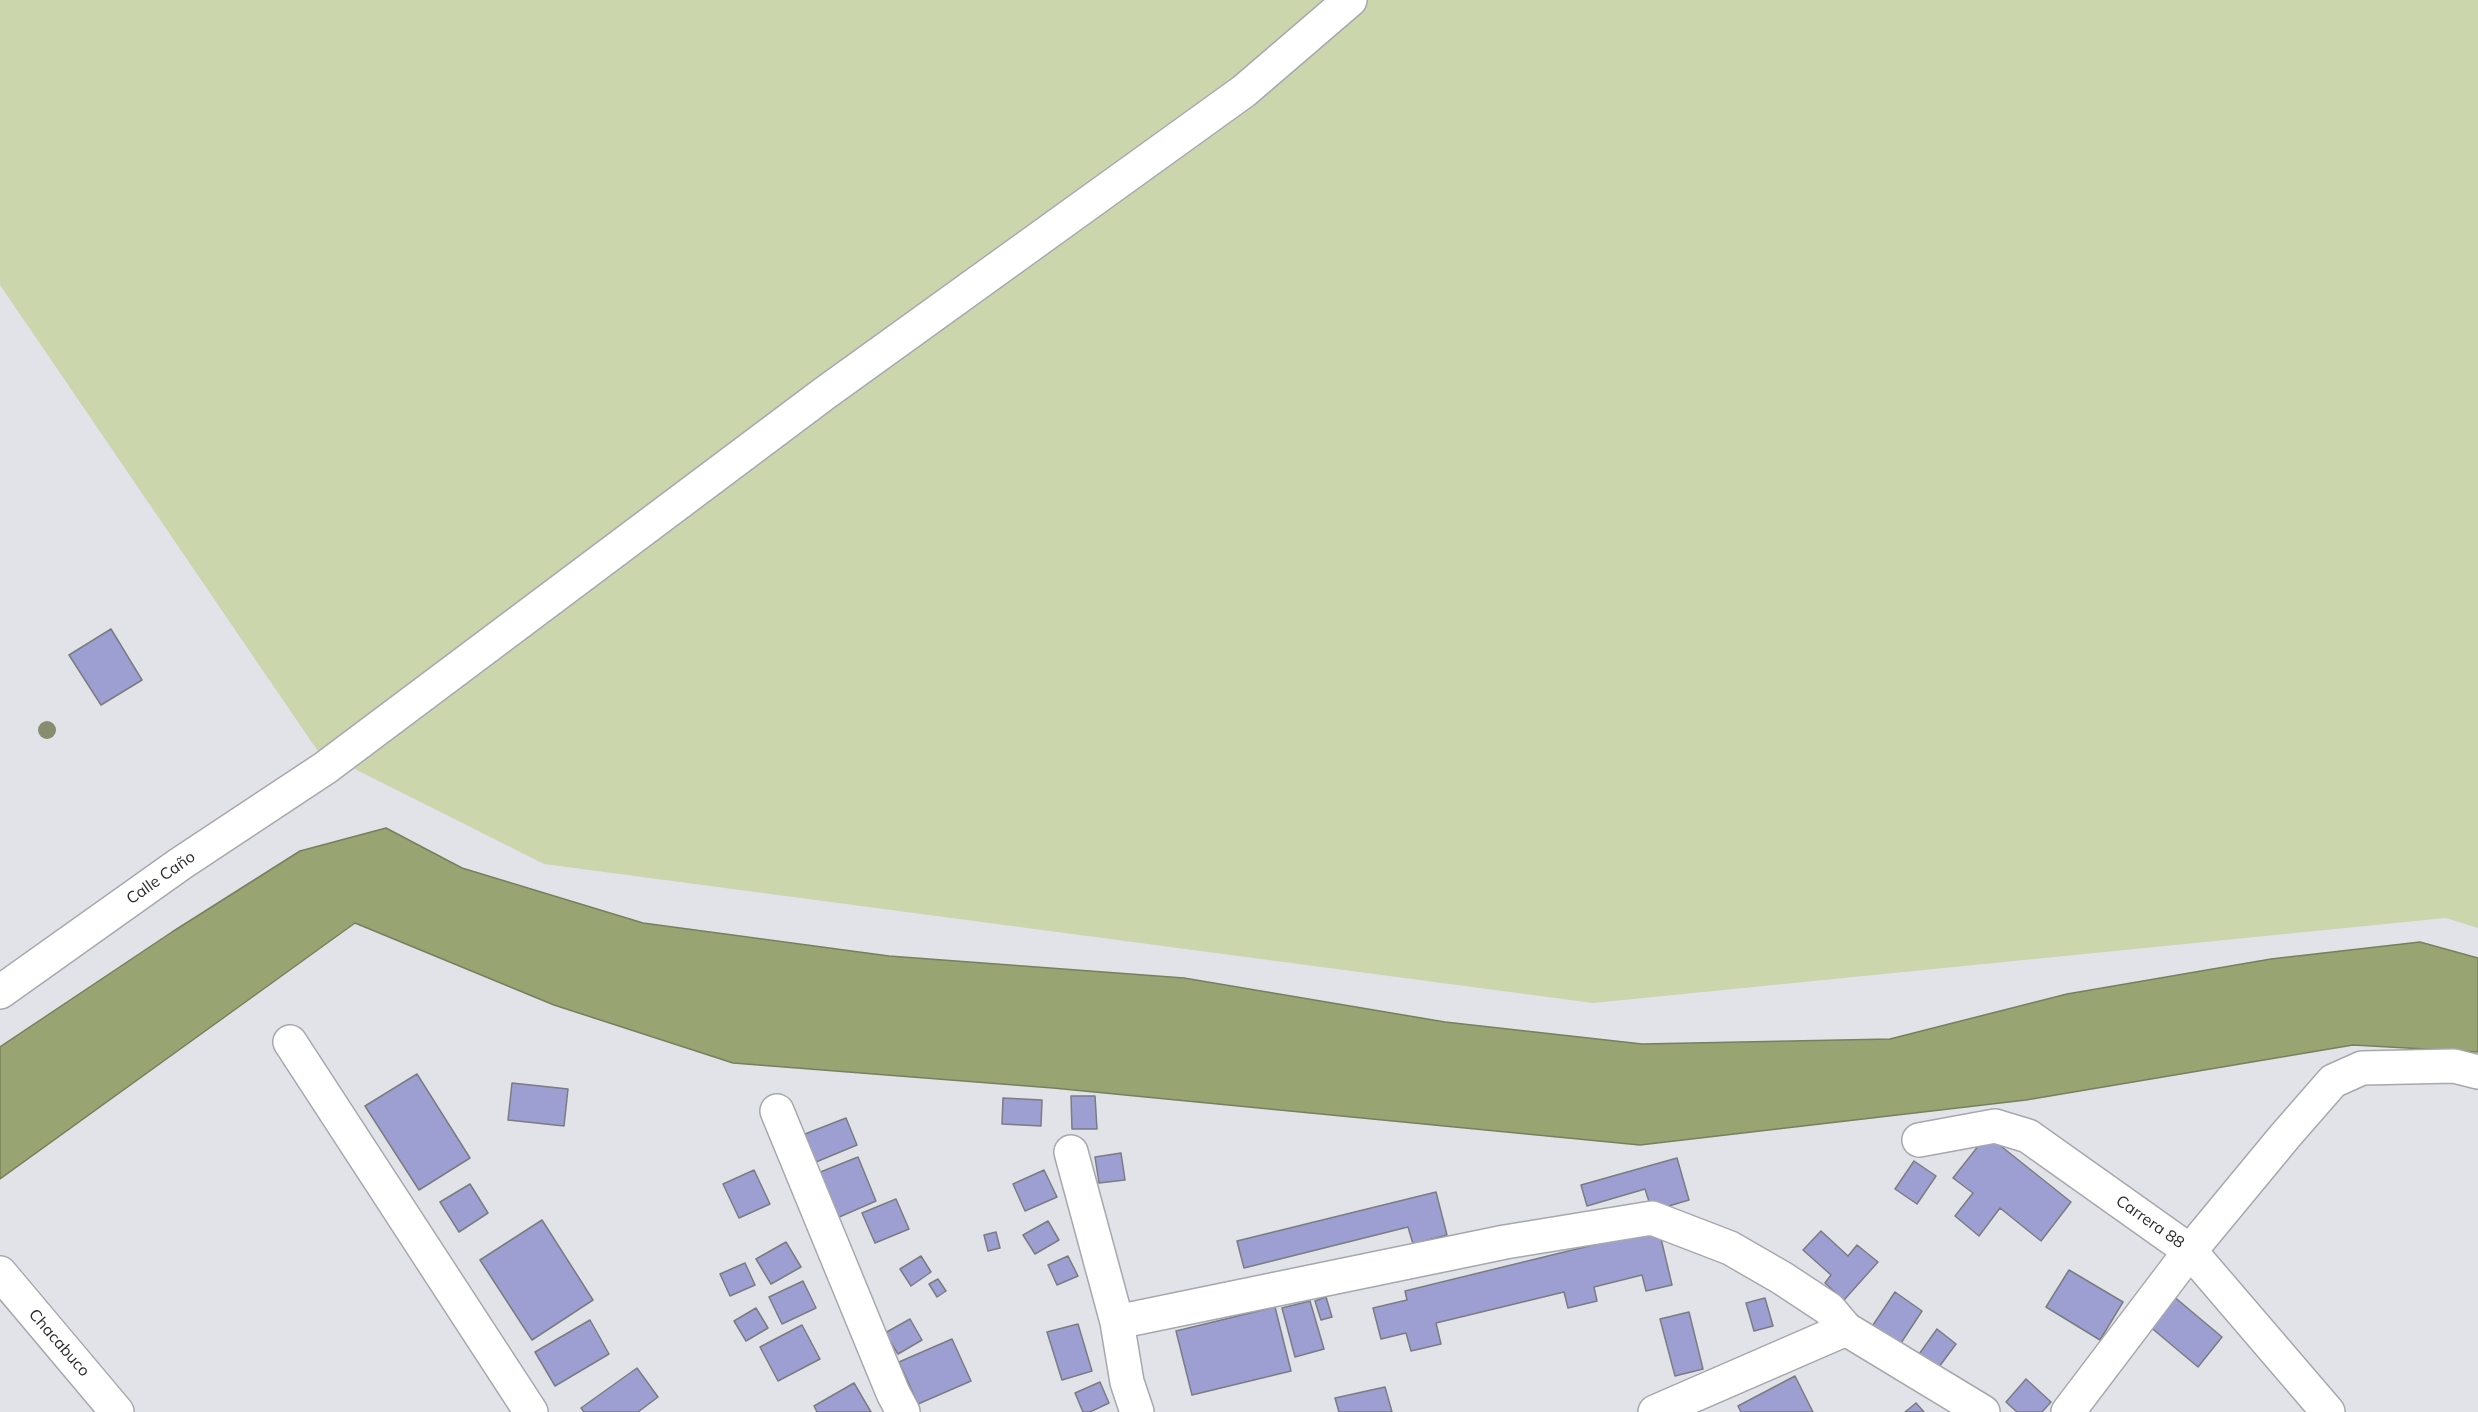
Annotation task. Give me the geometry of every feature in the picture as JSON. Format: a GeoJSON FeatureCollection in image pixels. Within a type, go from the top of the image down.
{"type":"FeatureCollection","features":[{"type":"Feature","properties":{"kind":"street","name":"Calle Caño"},"geometry":{"type":"LineString","coordinates":[[0,992],[171,871],[325,768],[825,393],[1244,92],[1350,0]]}},
{"type":"Feature","properties":{"kind":"street"},"geometry":{"type":"LineString","coordinates":[[291,1042],[531,1412]]}},
{"type":"Feature","properties":{"kind":"street"},"geometry":{"type":"LineString","coordinates":[[2068,1412],[2190,1251],[2333,1081],[2362,1068],[2454,1066],[2478,1072]]}},
{"type":"Feature","properties":{"kind":"street"},"geometry":{"type":"LineString","coordinates":[[777,1111],[893,1393],[903,1412]]}},
{"type":"Feature","properties":{"kind":"street","name":"Carrera 88"},"geometry":{"type":"LineString","coordinates":[[1919,1140],[1995,1126],[2028,1136],[2190,1251],[2328,1412]]}},
{"type":"Feature","properties":{"kind":"street"},"geometry":{"type":"LineString","coordinates":[[1071,1152],[1117,1322],[1127,1382],[1137,1412]]}},
{"type":"Feature","properties":{"kind":"street"},"geometry":{"type":"LineString","coordinates":[[1117,1322],[1505,1242],[1652,1218],[1730,1248],[1782,1278],[1829,1309],[1846,1329],[1983,1412]]}},
{"type":"Feature","properties":{"kind":"street","name":"Chacabuco"},"geometry":{"type":"LineString","coordinates":[[0,1273],[117,1412]]}},
{"type":"Feature","properties":{"kind":"street"},"geometry":{"type":"LineString","coordinates":[[1655,1412],[1846,1329]]}},
{"type":"Feature","properties":{"kind":"shaded area"},"geometry":{"type":"Polygon","coordinates":[[[0,0],[2478,0],[2478,928],[2446,918],[1593,1003],[544,864],[317,750],[0,285],[0,0]]]}},
{"type":"Feature","properties":{"kind":"shaded area"},"geometry":{"type":"Polygon","coordinates":[[[386,828],[462,868],[643,923],[889,956],[1184,978],[1445,1022],[1642,1044],[1890,1039],[2067,994],[2271,959],[2420,942],[2478,958],[2478,1052],[2353,1045],[2026,1100],[1640,1145],[1053,1088],[733,1063],[554,1005],[355,923],[0,1179],[0,1047],[172,932],[300,851],[386,828]]]}},
{"type":"Feature","properties":{"kind":"building"},"geometry":{"type":"Polygon","coordinates":[[[111,629],[142,680],[101,705],[69,655],[111,629]]]}},
{"type":"Feature","properties":{"kind":"building"},"geometry":{"type":"Polygon","coordinates":[[[417,1074],[470,1158],[419,1190],[365,1106],[417,1074]]]}},
{"type":"Feature","properties":{"kind":"building"},"geometry":{"type":"Polygon","coordinates":[[[512,1083],[568,1089],[564,1126],[508,1120],[512,1083]]]}},
{"type":"Feature","properties":{"kind":"building"},"geometry":{"type":"Polygon","coordinates":[[[1071,1096],[1095,1096],[1097,1129],[1072,1129],[1071,1096]]]}},
{"type":"Feature","properties":{"kind":"building"},"geometry":{"type":"Polygon","coordinates":[[[1003,1098],[1042,1100],[1041,1126],[1002,1124],[1003,1098]]]}},
{"type":"Feature","properties":{"kind":"building"},"geometry":{"type":"Polygon","coordinates":[[[846,1118],[857,1145],[816,1162],[805,1134],[846,1118]]]}},
{"type":"Feature","properties":{"kind":"building"},"geometry":{"type":"Polygon","coordinates":[[[1987,1135],[2071,1202],[2041,1241],[2000,1208],[1979,1236],[1955,1216],[1973,1193],[1953,1178],[1987,1135]]]}},
{"type":"Feature","properties":{"kind":"building"},"geometry":{"type":"Polygon","coordinates":[[[1121,1153],[1125,1180],[1099,1183],[1095,1157],[1121,1153]]]}},
{"type":"Feature","properties":{"kind":"building"},"geometry":{"type":"Polygon","coordinates":[[[858,1157],[876,1201],[837,1218],[818,1173],[858,1157]]]}},
{"type":"Feature","properties":{"kind":"building"},"geometry":{"type":"Polygon","coordinates":[[[1677,1158],[1689,1200],[1652,1211],[1645,1189],[1587,1206],[1581,1185],[1677,1158]]]}},
{"type":"Feature","properties":{"kind":"building"},"geometry":{"type":"Polygon","coordinates":[[[1914,1161],[1936,1176],[1917,1204],[1895,1189],[1914,1161]]]}},
{"type":"Feature","properties":{"kind":"building"},"geometry":{"type":"Polygon","coordinates":[[[754,1170],[770,1204],[739,1218],[723,1184],[754,1170]]]}},
{"type":"Feature","properties":{"kind":"building"},"geometry":{"type":"Polygon","coordinates":[[[1044,1170],[1057,1197],[1025,1211],[1013,1184],[1044,1170]]]}},
{"type":"Feature","properties":{"kind":"building"},"geometry":{"type":"Polygon","coordinates":[[[470,1184],[488,1213],[459,1232],[440,1202],[470,1184]]]}},
{"type":"Feature","properties":{"kind":"building"},"geometry":{"type":"Polygon","coordinates":[[[1436,1192],[1447,1235],[1413,1244],[1408,1227],[1244,1268],[1237,1241],[1436,1192]]]}},
{"type":"Feature","properties":{"kind":"building"},"geometry":{"type":"Polygon","coordinates":[[[896,1199],[909,1229],[875,1243],[862,1213],[896,1199]]]}},
{"type":"Feature","properties":{"kind":"building"},"geometry":{"type":"Polygon","coordinates":[[[542,1220],[593,1300],[532,1340],[480,1260],[542,1220]]]}},
{"type":"Feature","properties":{"kind":"building"},"geometry":{"type":"Polygon","coordinates":[[[1048,1221],[1059,1240],[1035,1254],[1023,1235],[1048,1221]]]}},
{"type":"Feature","properties":{"kind":"building"},"geometry":{"type":"Polygon","coordinates":[[[1658,1226],[1672,1285],[1646,1291],[1642,1275],[1594,1287],[1597,1301],[1568,1308],[1564,1292],[1436,1323],[1441,1344],[1411,1351],[1406,1333],[1381,1339],[1373,1308],[1407,1300],[1405,1291],[1597,1244],[1658,1226]]]}},
{"type":"Feature","properties":{"kind":"building"},"geometry":{"type":"Polygon","coordinates":[[[1821,1231],[1848,1256],[1857,1245],[1878,1262],[1844,1300],[1825,1283],[1831,1275],[1803,1250],[1821,1231]]]}},
{"type":"Feature","properties":{"kind":"building"},"geometry":{"type":"Polygon","coordinates":[[[996,1232],[1000,1248],[988,1251],[984,1235],[996,1232]]]}},
{"type":"Feature","properties":{"kind":"building"},"geometry":{"type":"Polygon","coordinates":[[[786,1242],[801,1267],[771,1284],[756,1259],[786,1242]]]}},
{"type":"Feature","properties":{"kind":"building"},"geometry":{"type":"Polygon","coordinates":[[[921,1256],[931,1272],[911,1286],[900,1269],[921,1256]]]}},
{"type":"Feature","properties":{"kind":"building"},"geometry":{"type":"Polygon","coordinates":[[[1068,1256],[1078,1276],[1057,1285],[1048,1265],[1068,1256]]]}},
{"type":"Feature","properties":{"kind":"building"},"geometry":{"type":"Polygon","coordinates":[[[745,1263],[755,1285],[730,1296],[720,1274],[745,1263]]]}},
{"type":"Feature","properties":{"kind":"building"},"geometry":{"type":"Polygon","coordinates":[[[2069,1270],[2123,1302],[2100,1340],[2046,1307],[2069,1270]]]}},
{"type":"Feature","properties":{"kind":"building"},"geometry":{"type":"Polygon","coordinates":[[[938,1279],[946,1291],[937,1297],[929,1284],[938,1279]]]}},
{"type":"Feature","properties":{"kind":"building"},"geometry":{"type":"Polygon","coordinates":[[[803,1281],[816,1308],[782,1324],[769,1297],[803,1281]]]}},
{"type":"Feature","properties":{"kind":"building"},"geometry":{"type":"Polygon","coordinates":[[[1895,1292],[1922,1311],[1899,1346],[1871,1328],[1895,1292]]]}},
{"type":"Feature","properties":{"kind":"building"},"geometry":{"type":"Polygon","coordinates":[[[2172,1295],[2222,1337],[2198,1367],[2148,1325],[2172,1295]]]}},
{"type":"Feature","properties":{"kind":"building"},"geometry":{"type":"Polygon","coordinates":[[[1326,1297],[1332,1317],[1321,1320],[1315,1301],[1326,1297]]]}},
{"type":"Feature","properties":{"kind":"building"},"geometry":{"type":"Polygon","coordinates":[[[1765,1298],[1773,1326],[1754,1331],[1746,1303],[1765,1298]]]}},
{"type":"Feature","properties":{"kind":"building"},"geometry":{"type":"Polygon","coordinates":[[[1310,1301],[1324,1349],[1295,1357],[1282,1308],[1310,1301]]]}},
{"type":"Feature","properties":{"kind":"building"},"geometry":{"type":"Polygon","coordinates":[[[1275,1307],[1291,1371],[1192,1395],[1176,1331],[1275,1307]]]}},
{"type":"Feature","properties":{"kind":"building"},"geometry":{"type":"Polygon","coordinates":[[[756,1308],[768,1328],[746,1341],[734,1321],[756,1308]]]}},
{"type":"Feature","properties":{"kind":"building"},"geometry":{"type":"Polygon","coordinates":[[[1689,1312],[1703,1369],[1675,1376],[1660,1319],[1689,1312]]]}},
{"type":"Feature","properties":{"kind":"building"},"geometry":{"type":"Polygon","coordinates":[[[910,1319],[922,1340],[898,1354],[885,1333],[910,1319]]]}},
{"type":"Feature","properties":{"kind":"building"},"geometry":{"type":"Polygon","coordinates":[[[590,1320],[609,1354],[555,1386],[535,1352],[590,1320]]]}},
{"type":"Feature","properties":{"kind":"building"},"geometry":{"type":"Polygon","coordinates":[[[1078,1324],[1092,1371],[1062,1380],[1047,1332],[1078,1324]]]}},
{"type":"Feature","properties":{"kind":"building"},"geometry":{"type":"Polygon","coordinates":[[[802,1325],[820,1359],[778,1381],[760,1347],[802,1325]]]}},
{"type":"Feature","properties":{"kind":"building"},"geometry":{"type":"Polygon","coordinates":[[[1937,1329],[1956,1344],[1936,1371],[1917,1357],[1937,1329]]]}},
{"type":"Feature","properties":{"kind":"building"},"geometry":{"type":"Polygon","coordinates":[[[952,1339],[971,1381],[918,1404],[899,1362],[952,1339]]]}},
{"type":"Feature","properties":{"kind":"building"},"geometry":{"type":"Polygon","coordinates":[[[637,1368],[658,1397],[638,1412],[584,1412],[581,1408],[637,1368]]]}},
{"type":"Feature","properties":{"kind":"building"},"geometry":{"type":"Polygon","coordinates":[[[1795,1376],[1813,1412],[1741,1412],[1738,1406],[1795,1376]]]}},
{"type":"Feature","properties":{"kind":"building"},"geometry":{"type":"Polygon","coordinates":[[[2026,1379],[2051,1402],[2042,1412],[2017,1412],[2006,1402],[2026,1379]]]}},
{"type":"Feature","properties":{"kind":"building"},"geometry":{"type":"Polygon","coordinates":[[[1100,1382],[1109,1403],[1090,1412],[1083,1412],[1075,1393],[1100,1382]]]}},
{"type":"Feature","properties":{"kind":"building"},"geometry":{"type":"Polygon","coordinates":[[[854,1383],[871,1412],[817,1412],[814,1406],[854,1383]]]}},
{"type":"Feature","properties":{"kind":"building"},"geometry":{"type":"Polygon","coordinates":[[[1385,1387],[1392,1412],[1339,1412],[1335,1398],[1385,1387]]]}},
{"type":"Feature","properties":{"kind":"building"},"geometry":{"type":"Polygon","coordinates":[[[1916,1403],[1924,1412],[1905,1412],[1916,1403]]]}}]}
